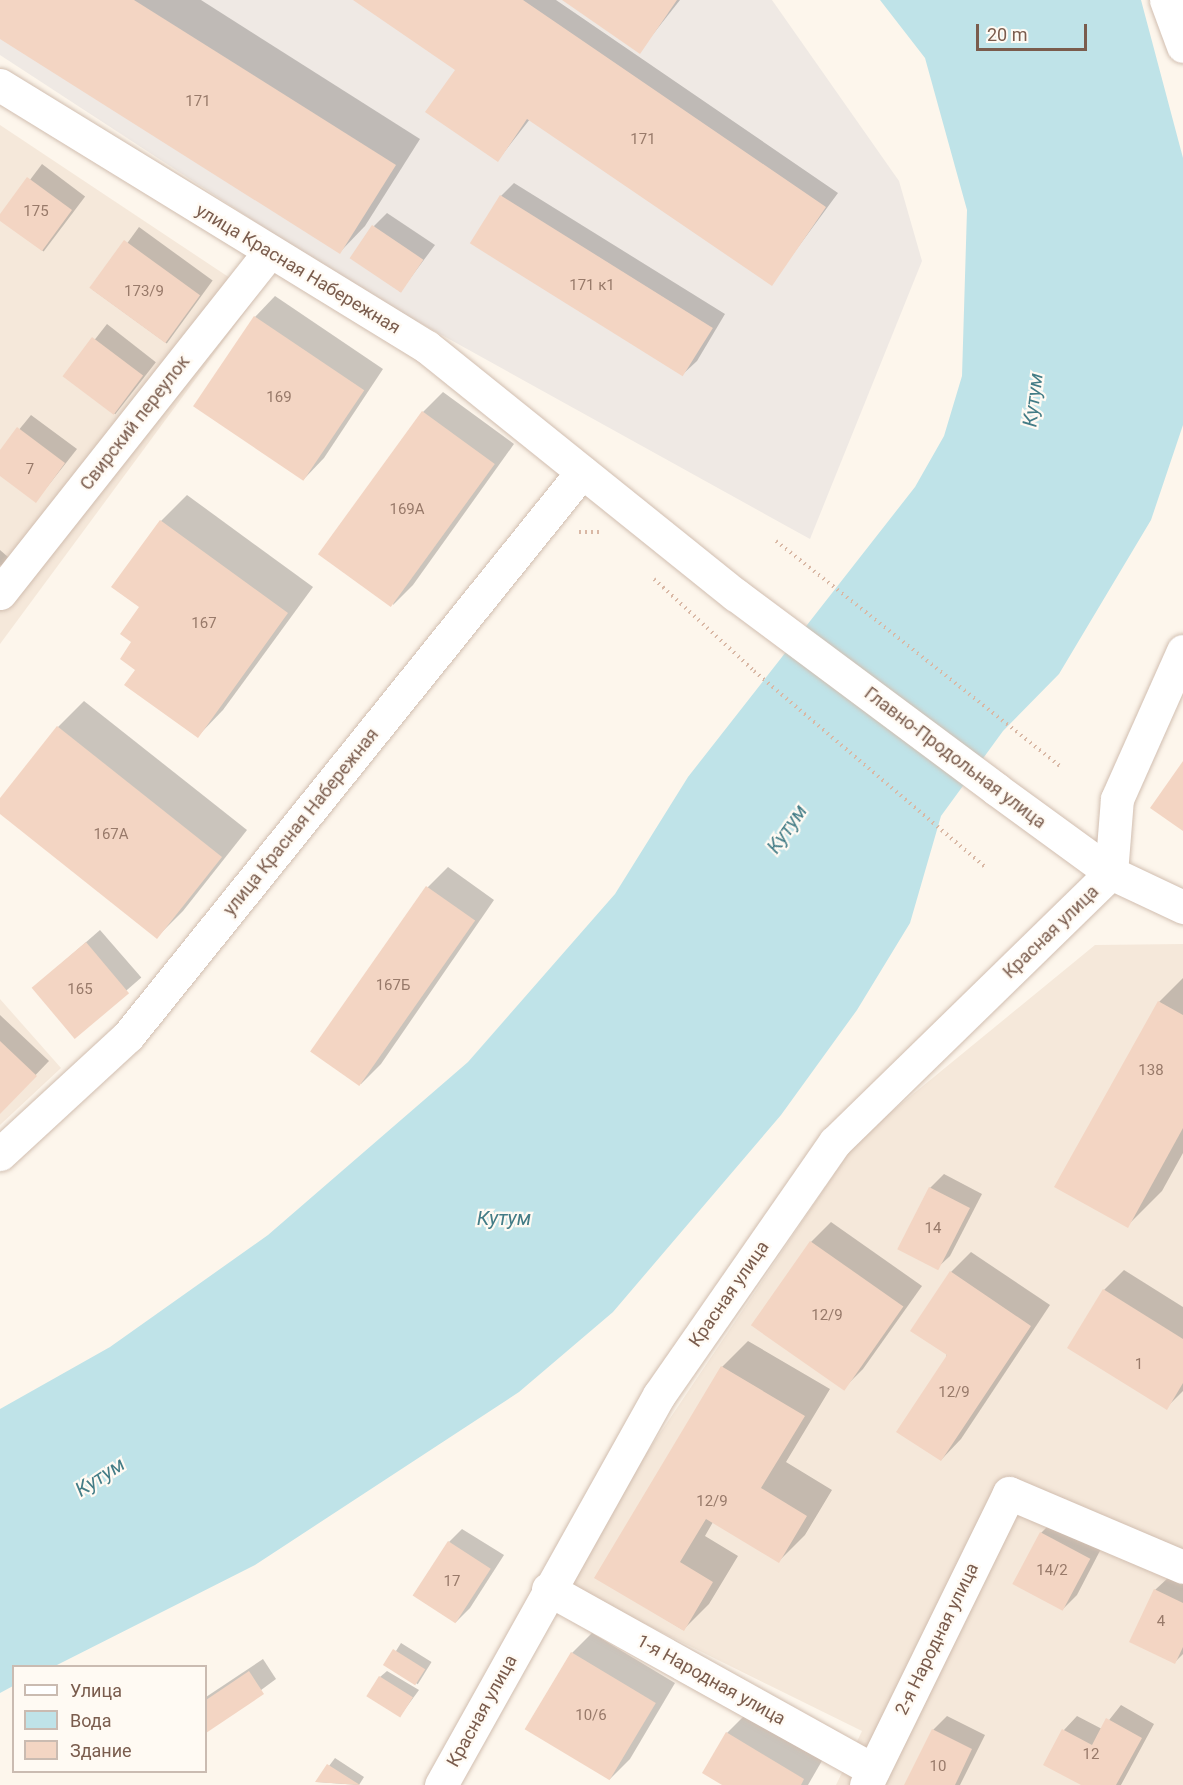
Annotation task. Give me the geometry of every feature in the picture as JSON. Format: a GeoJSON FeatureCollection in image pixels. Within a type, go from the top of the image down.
{"type":"FeatureCollection","features":[{"type":"Feature","properties":{"kind":"street"},"geometry":{"type":"LineString","coordinates":[[1166,0],[1183,46]]}},
{"type":"Feature","properties":{"kind":"street","name":"улица Красная Набережная"},"geometry":{"type":"LineString","coordinates":[[0,85],[269,252],[428,347],[736,595]]}},
{"type":"Feature","properties":{"kind":"street","name":"Свирский переулок"},"geometry":{"type":"LineString","coordinates":[[0,593],[269,252]]}},
{"type":"Feature","properties":{"kind":"street","name":"улица Красная Набережная"},"geometry":{"type":"LineString","coordinates":[[0,1154],[128,1036],[582,472]]}},
{"type":"Feature","properties":{"kind":"street","name":"Главно-Продольная улица"},"geometry":{"type":"LineString","coordinates":[[736,595],[1111,873],[1183,907]]}},
{"type":"Feature","properties":{"kind":"street"},"geometry":{"type":"LineString","coordinates":[[1111,873],[1117,799],[1183,651]]}},
{"type":"Feature","properties":{"kind":"street","name":"Красная улица"},"geometry":{"type":"LineString","coordinates":[[441,1785],[659,1395],[835,1142],[1111,873]]}},
{"type":"Feature","properties":{"kind":"street","name":"2-я Народная улица"},"geometry":{"type":"LineString","coordinates":[[869,1778],[1009,1493],[1183,1567]]}},
{"type":"Feature","properties":{"kind":"street","name":"1-я Народная улица"},"geometry":{"type":"LineString","coordinates":[[548,1590],[869,1778]]}},
{"type":"Feature","properties":{"kind":"path"},"geometry":{"type":"LineString","coordinates":[[575,532],[603,532]]}},
{"type":"Feature","properties":{"kind":"path"},"geometry":{"type":"LineString","coordinates":[[776,542],[1061,767]]}},
{"type":"Feature","properties":{"kind":"path"},"geometry":{"type":"LineString","coordinates":[[645,571],[754,671],[986,868]]}},
{"type":"Feature","properties":{"kind":"shaded area"},"geometry":{"type":"Polygon","coordinates":[[[0,0],[772,0],[899,181],[922,261],[810,539],[355,287],[0,55],[0,0]]]}},
{"type":"Feature","properties":{"kind":"shaded area"},"geometry":{"type":"Polygon","coordinates":[[[0,125],[257,296],[0,644],[0,125]]]}},
{"type":"Feature","properties":{"kind":"shaded area"},"geometry":{"type":"Polygon","coordinates":[[[1183,944],[1183,1785],[836,1785],[862,1731],[560,1582],[857,1140],[1095,945],[1183,944]]]}},
{"type":"Feature","properties":{"kind":"shaded area"},"geometry":{"type":"Polygon","coordinates":[[[0,999],[61,1068],[0,1125],[0,999]]]}},
{"type":"Feature","properties":{"kind":"water","name":"Кутум"},"geometry":{"type":"Polygon","coordinates":[[[880,0],[1141,0],[1183,158],[1183,425],[1151,520],[1059,674],[1003,731],[941,816],[910,923],[857,1010],[781,1115],[613,1312],[519,1392],[255,1565],[57,1665],[12,1665],[12,1687],[0,1693],[0,1409],[110,1347],[268,1235],[468,1062],[615,894],[688,777],[915,487],[944,436],[962,376],[967,210],[925,58],[880,0]]]}},
{"type":"Feature","properties":{"kind":"building"},"geometry":{"type":"Polygon","coordinates":[[[0,0],[134,0],[396,165],[340,254],[0,39],[0,0]]]}},
{"type":"Feature","properties":{"kind":"building"},"geometry":{"type":"Polygon","coordinates":[[[353,0],[523,0],[826,207],[772,286],[527,119],[498,162],[425,112],[455,70],[353,0]]]}},
{"type":"Feature","properties":{"kind":"building"},"geometry":{"type":"Polygon","coordinates":[[[562,0],[677,0],[640,54],[562,0]]]}},
{"type":"Feature","properties":{"kind":"building"},"geometry":{"type":"Polygon","coordinates":[[[27,177],[72,210],[42,251],[0,221],[0,214],[27,177]]]}},
{"type":"Feature","properties":{"kind":"building"},"geometry":{"type":"Polygon","coordinates":[[[500,195],[713,328],[683,376],[470,243],[500,195]]]}},
{"type":"Feature","properties":{"kind":"building"},"geometry":{"type":"Polygon","coordinates":[[[372,225],[423,260],[401,293],[350,258],[372,225]]]}},
{"type":"Feature","properties":{"kind":"building"},"geometry":{"type":"Polygon","coordinates":[[[124,240],[200,295],[165,343],[89,288],[124,240]]]}},
{"type":"Feature","properties":{"kind":"building"},"geometry":{"type":"Polygon","coordinates":[[[254,316],[364,390],[303,481],[193,406],[254,316]]]}},
{"type":"Feature","properties":{"kind":"building"},"geometry":{"type":"Polygon","coordinates":[[[92,337],[143,376],[114,415],[63,376],[92,337]]]}},
{"type":"Feature","properties":{"kind":"building"},"geometry":{"type":"Polygon","coordinates":[[[422,411],[495,464],[391,607],[318,554],[422,411]]]}},
{"type":"Feature","properties":{"kind":"building"},"geometry":{"type":"Polygon","coordinates":[[[17,427],[65,463],[36,503],[0,476],[0,450],[17,427]]]}},
{"type":"Feature","properties":{"kind":"building"},"geometry":{"type":"Polygon","coordinates":[[[160,520],[288,613],[198,738],[124,685],[135,670],[120,659],[131,642],[120,634],[139,607],[111,587],[160,520]]]}},
{"type":"Feature","properties":{"kind":"building"},"geometry":{"type":"Polygon","coordinates":[[[57,726],[222,857],[157,939],[0,814],[0,798],[57,726]]]}},
{"type":"Feature","properties":{"kind":"building"},"geometry":{"type":"Polygon","coordinates":[[[1183,761],[1183,831],[1150,808],[1183,761]]]}},
{"type":"Feature","properties":{"kind":"building"},"geometry":{"type":"Polygon","coordinates":[[[426,886],[475,920],[359,1086],[310,1051],[426,886]]]}},
{"type":"Feature","properties":{"kind":"building"},"geometry":{"type":"Polygon","coordinates":[[[86,942],[129,993],[75,1039],[32,988],[86,942]]]}},
{"type":"Feature","properties":{"kind":"building"},"geometry":{"type":"Polygon","coordinates":[[[1158,1001],[1183,1015],[1183,1128],[1128,1228],[1054,1187],[1158,1001]]]}},
{"type":"Feature","properties":{"kind":"building"},"geometry":{"type":"Polygon","coordinates":[[[0,1041],[37,1076],[0,1114],[0,1041]]]}},
{"type":"Feature","properties":{"kind":"building"},"geometry":{"type":"Polygon","coordinates":[[[929,1187],[970,1208],[938,1270],[897,1249],[929,1187]]]}},
{"type":"Feature","properties":{"kind":"building"},"geometry":{"type":"Polygon","coordinates":[[[810,1241],[903,1306],[844,1391],[751,1325],[810,1241]]]}},
{"type":"Feature","properties":{"kind":"building"},"geometry":{"type":"Polygon","coordinates":[[[950,1271],[1031,1326],[941,1461],[896,1432],[947,1355],[910,1331],[950,1271]]]}},
{"type":"Feature","properties":{"kind":"building"},"geometry":{"type":"Polygon","coordinates":[[[1103,1289],[1183,1339],[1183,1383],[1167,1410],[1067,1348],[1103,1289]]]}},
{"type":"Feature","properties":{"kind":"building"},"geometry":{"type":"Polygon","coordinates":[[[721,1366],[805,1416],[761,1488],[807,1516],[779,1563],[706,1519],[680,1562],[713,1582],[684,1631],[594,1578],[721,1366]]]}},
{"type":"Feature","properties":{"kind":"building"},"geometry":{"type":"Polygon","coordinates":[[[1040,1532],[1090,1559],[1063,1611],[1012,1584],[1040,1532]]]}},
{"type":"Feature","properties":{"kind":"building"},"geometry":{"type":"Polygon","coordinates":[[[448,1541],[491,1569],[455,1623],[413,1596],[448,1541]]]}},
{"type":"Feature","properties":{"kind":"building"},"geometry":{"type":"Polygon","coordinates":[[[1154,1589],[1183,1603],[1183,1647],[1175,1664],[1129,1642],[1154,1589]]]}},
{"type":"Feature","properties":{"kind":"building"},"geometry":{"type":"Polygon","coordinates":[[[393,1649],[425,1669],[415,1685],[383,1665],[393,1649]]]}},
{"type":"Feature","properties":{"kind":"building"},"geometry":{"type":"Polygon","coordinates":[[[571,1652],[656,1703],[610,1780],[525,1729],[571,1652]]]}},
{"type":"Feature","properties":{"kind":"building"},"geometry":{"type":"Polygon","coordinates":[[[249,1671],[264,1694],[207,1732],[207,1699],[249,1671]]]}},
{"type":"Feature","properties":{"kind":"building"},"geometry":{"type":"Polygon","coordinates":[[[379,1676],[413,1697],[400,1718],[366,1696],[379,1676]]]}},
{"type":"Feature","properties":{"kind":"building"},"geometry":{"type":"Polygon","coordinates":[[[1106,1718],[1142,1738],[1116,1785],[1081,1785],[1043,1765],[1062,1729],[1092,1745],[1106,1718]]]}},
{"type":"Feature","properties":{"kind":"building"},"geometry":{"type":"Polygon","coordinates":[[[932,1729],[972,1749],[955,1785],[904,1785],[932,1729]]]}},
{"type":"Feature","properties":{"kind":"building"},"geometry":{"type":"Polygon","coordinates":[[[726,1732],[804,1779],[801,1785],[722,1785],[702,1773],[726,1732]]]}},
{"type":"Feature","properties":{"kind":"building"},"geometry":{"type":"Polygon","coordinates":[[[327,1764],[360,1785],[315,1782],[327,1764]]]}}]}
